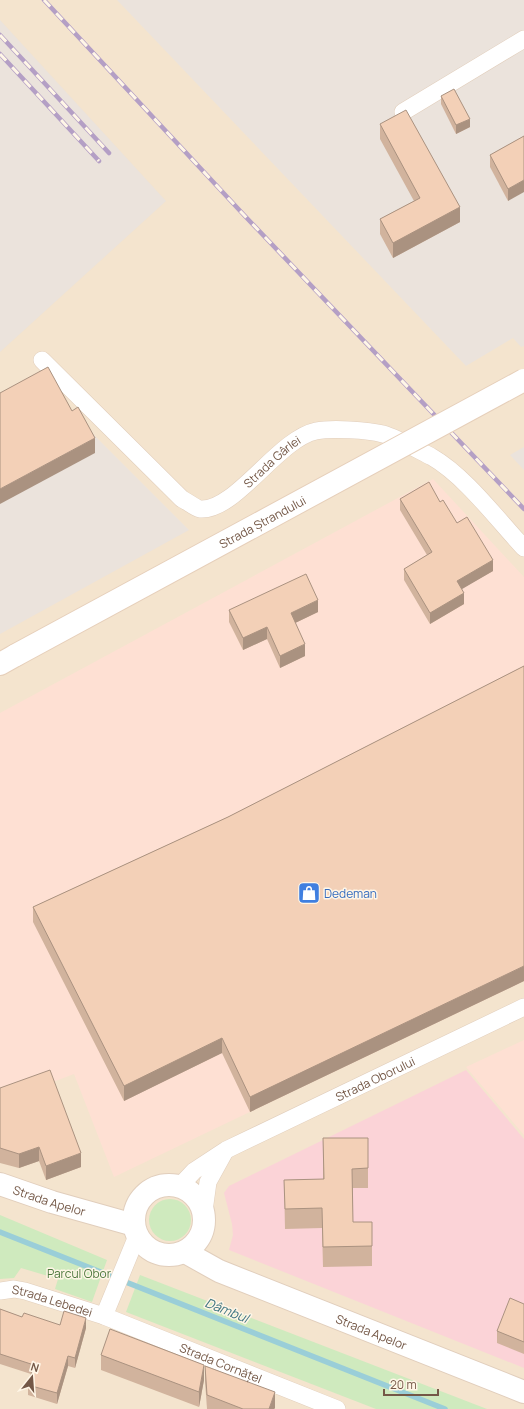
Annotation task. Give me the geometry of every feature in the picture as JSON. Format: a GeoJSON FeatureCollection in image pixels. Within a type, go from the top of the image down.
{"type":"FeatureCollection","features":[{"type":"Feature","properties":{"kind":"street"},"geometry":{"type":"LineString","coordinates":[[403,112],[524,39]]}},
{"type":"Feature","properties":{"kind":"street","name":"Strada Gârlei"},"geometry":{"type":"LineString","coordinates":[[42,360],[182,499],[200,509],[217,505],[232,496],[290,443],[316,431],[343,430],[383,434],[432,458],[456,475],[524,548]]}},
{"type":"Feature","properties":{"kind":"street","name":"Strada Ștrandului"},"geometry":{"type":"LineString","coordinates":[[8,659],[524,380]]}},
{"type":"Feature","properties":{"kind":"street","name":"Strada Oborului"},"geometry":{"type":"LineString","coordinates":[[180,1186],[198,1168],[226,1150],[524,1007]]}},
{"type":"Feature","properties":{"kind":"street"},"geometry":{"type":"LineString","coordinates":[[204,1211],[195,1196],[180,1186],[159,1186],[150,1191],[138,1203],[134,1214],[136,1230],[144,1245],[152,1252],[163,1256],[174,1256],[195,1246],[202,1235],[205,1223],[204,1211],[208,1182],[212,1172],[226,1150]]}},
{"type":"Feature","properties":{"kind":"street","name":"Strada Apelor"},"geometry":{"type":"LineString","coordinates":[[0,1184],[136,1230]]}},
{"type":"Feature","properties":{"kind":"street","name":"Strada Apelor"},"geometry":{"type":"LineString","coordinates":[[98,1216],[138,1203]]}},
{"type":"Feature","properties":{"kind":"street"},"geometry":{"type":"LineString","coordinates":[[106,1312],[127,1260],[136,1230]]}},
{"type":"Feature","properties":{"kind":"street"},"geometry":{"type":"LineString","coordinates":[[202,1235],[219,1271]]}},
{"type":"Feature","properties":{"kind":"street","name":"Strada Apelor"},"geometry":{"type":"LineString","coordinates":[[185,1252],[219,1271],[524,1392]]}},
{"type":"Feature","properties":{"kind":"street","name":"Strada Lebedei"},"geometry":{"type":"LineString","coordinates":[[0,1291],[14,1289],[25,1291],[106,1312]]}},
{"type":"Feature","properties":{"kind":"street","name":"Strada Cornățel"},"geometry":{"type":"LineString","coordinates":[[106,1312],[337,1409]]}},
{"type":"Feature","properties":{"kind":"shaded area"},"geometry":{"type":"Polygon","coordinates":[[[0,0],[524,0],[524,1409],[0,1409],[0,0]]]}},
{"type":"Feature","properties":{"kind":"shaded area"},"geometry":{"type":"Polygon","coordinates":[[[117,0],[524,0],[524,346],[521,347],[513,338],[466,366],[117,0]]]}},
{"type":"Feature","properties":{"kind":"shaded area"},"geometry":{"type":"Polygon","coordinates":[[[0,20],[166,201],[0,352],[0,20]]]}},
{"type":"Feature","properties":{"kind":"shaded area"},"geometry":{"type":"Polygon","coordinates":[[[58,399],[189,530],[0,634],[0,430],[58,399]]]}},
{"type":"Feature","properties":{"kind":"shaded area"},"geometry":{"type":"Polygon","coordinates":[[[524,447],[524,470],[510,455],[524,447]]]}},
{"type":"Feature","properties":{"kind":"shaded area"},"geometry":{"type":"Polygon","coordinates":[[[433,479],[524,577],[524,981],[114,1177],[74,1074],[0,1102],[0,713],[433,479]]]}},
{"type":"Feature","properties":{"kind":"shaded area"},"geometry":{"type":"Polygon","coordinates":[[[524,1040],[524,1135],[466,1067],[524,1040]]]}},
{"type":"Feature","properties":{"kind":"shaded area"},"geometry":{"type":"Polygon","coordinates":[[[466,1070],[524,1139],[524,1368],[229,1250],[233,1235],[232,1224],[224,1193],[229,1186],[466,1070]]]}},
{"type":"Feature","properties":{"kind":"green space"},"geometry":{"type":"Polygon","coordinates":[[[166,1199],[174,1199],[182,1202],[188,1208],[191,1220],[188,1232],[182,1238],[174,1241],[166,1241],[158,1238],[152,1232],[149,1224],[149,1216],[152,1208],[158,1202],[166,1199]]]}},
{"type":"Feature","properties":{"kind":"green space","name":"Parcul Obor"},"geometry":{"type":"Polygon","coordinates":[[[0,1215],[107,1260],[92,1302],[55,1289],[58,1279],[21,1268],[14,1278],[0,1279],[0,1215]]]}},
{"type":"Feature","properties":{"kind":"green space"},"geometry":{"type":"Polygon","coordinates":[[[140,1275],[487,1409],[376,1409],[126,1312],[140,1275]]]}},
{"type":"Feature","properties":{"kind":"building"},"geometry":{"type":"Polygon","coordinates":[[[454,89],[470,119],[456,125],[441,96],[454,89]]]}},
{"type":"Feature","properties":{"kind":"building"},"geometry":{"type":"Polygon","coordinates":[[[406,110],[460,207],[393,243],[380,219],[420,198],[380,124],[406,110]]]}},
{"type":"Feature","properties":{"kind":"building"},"geometry":{"type":"Polygon","coordinates":[[[524,136],[524,180],[508,189],[490,155],[524,136]]]}},
{"type":"Feature","properties":{"kind":"building"},"geometry":{"type":"Polygon","coordinates":[[[48,367],[72,411],[78,407],[95,438],[0,489],[0,393],[48,367]]]}},
{"type":"Feature","properties":{"kind":"building"},"geometry":{"type":"Polygon","coordinates":[[[429,482],[440,502],[443,500],[457,523],[467,517],[493,560],[457,581],[464,593],[430,613],[404,569],[432,552],[400,499],[429,482]]]}},
{"type":"Feature","properties":{"kind":"building"},"geometry":{"type":"Polygon","coordinates":[[[306,574],[318,600],[291,613],[305,644],[280,656],[267,627],[243,638],[229,610],[306,574]]]}},
{"type":"Feature","properties":{"kind":"building","name":"Dedeman"},"geometry":{"type":"Polygon","coordinates":[[[524,666],[524,966],[250,1097],[222,1038],[124,1086],[33,907],[228,817],[524,666]]]}},
{"type":"Feature","properties":{"kind":"building"},"geometry":{"type":"Polygon","coordinates":[[[50,1070],[81,1153],[46,1166],[39,1147],[19,1154],[0,1148],[0,1088],[50,1070]]]}},
{"type":"Feature","properties":{"kind":"building"},"geometry":{"type":"Polygon","coordinates":[[[323,1138],[368,1138],[368,1168],[352,1169],[353,1222],[372,1222],[372,1246],[323,1247],[322,1208],[285,1209],[284,1180],[324,1179],[323,1138]]]}},
{"type":"Feature","properties":{"kind":"building"},"geometry":{"type":"Polygon","coordinates":[[[510,1298],[524,1304],[524,1342],[497,1331],[510,1298]]]}},
{"type":"Feature","properties":{"kind":"building"},"geometry":{"type":"Polygon","coordinates":[[[0,1309],[22,1317],[24,1313],[60,1325],[64,1311],[86,1318],[75,1358],[68,1356],[57,1393],[28,1385],[34,1365],[0,1354],[0,1309]]]}},
{"type":"Feature","properties":{"kind":"building"},"geometry":{"type":"Polygon","coordinates":[[[110,1329],[204,1365],[199,1392],[101,1355],[110,1329]]]}},
{"type":"Feature","properties":{"kind":"building"},"geometry":{"type":"Polygon","coordinates":[[[205,1366],[275,1392],[269,1409],[243,1409],[207,1395],[205,1366]]]}},
{"type":"Feature","properties":{"kind":"waterway","name":"Dâmbul"},"geometry":{"type":"LineString","coordinates":[[0,1232],[445,1409]]}},
{"type":"Feature","properties":{"kind":"railway"},"geometry":{"type":"LineString","coordinates":[[44,0],[243,214],[524,509]]}},
{"type":"Feature","properties":{"kind":"railway"},"geometry":{"type":"LineString","coordinates":[[0,35],[109,153]]}},
{"type":"Feature","properties":{"kind":"railway"},"geometry":{"type":"LineString","coordinates":[[0,54],[99,161]]}},
{"type":"Feature","properties":{"kind":"place","name":"Dedeman"},"geometry":{"type":"Point","coordinates":[309,893]}}]}
